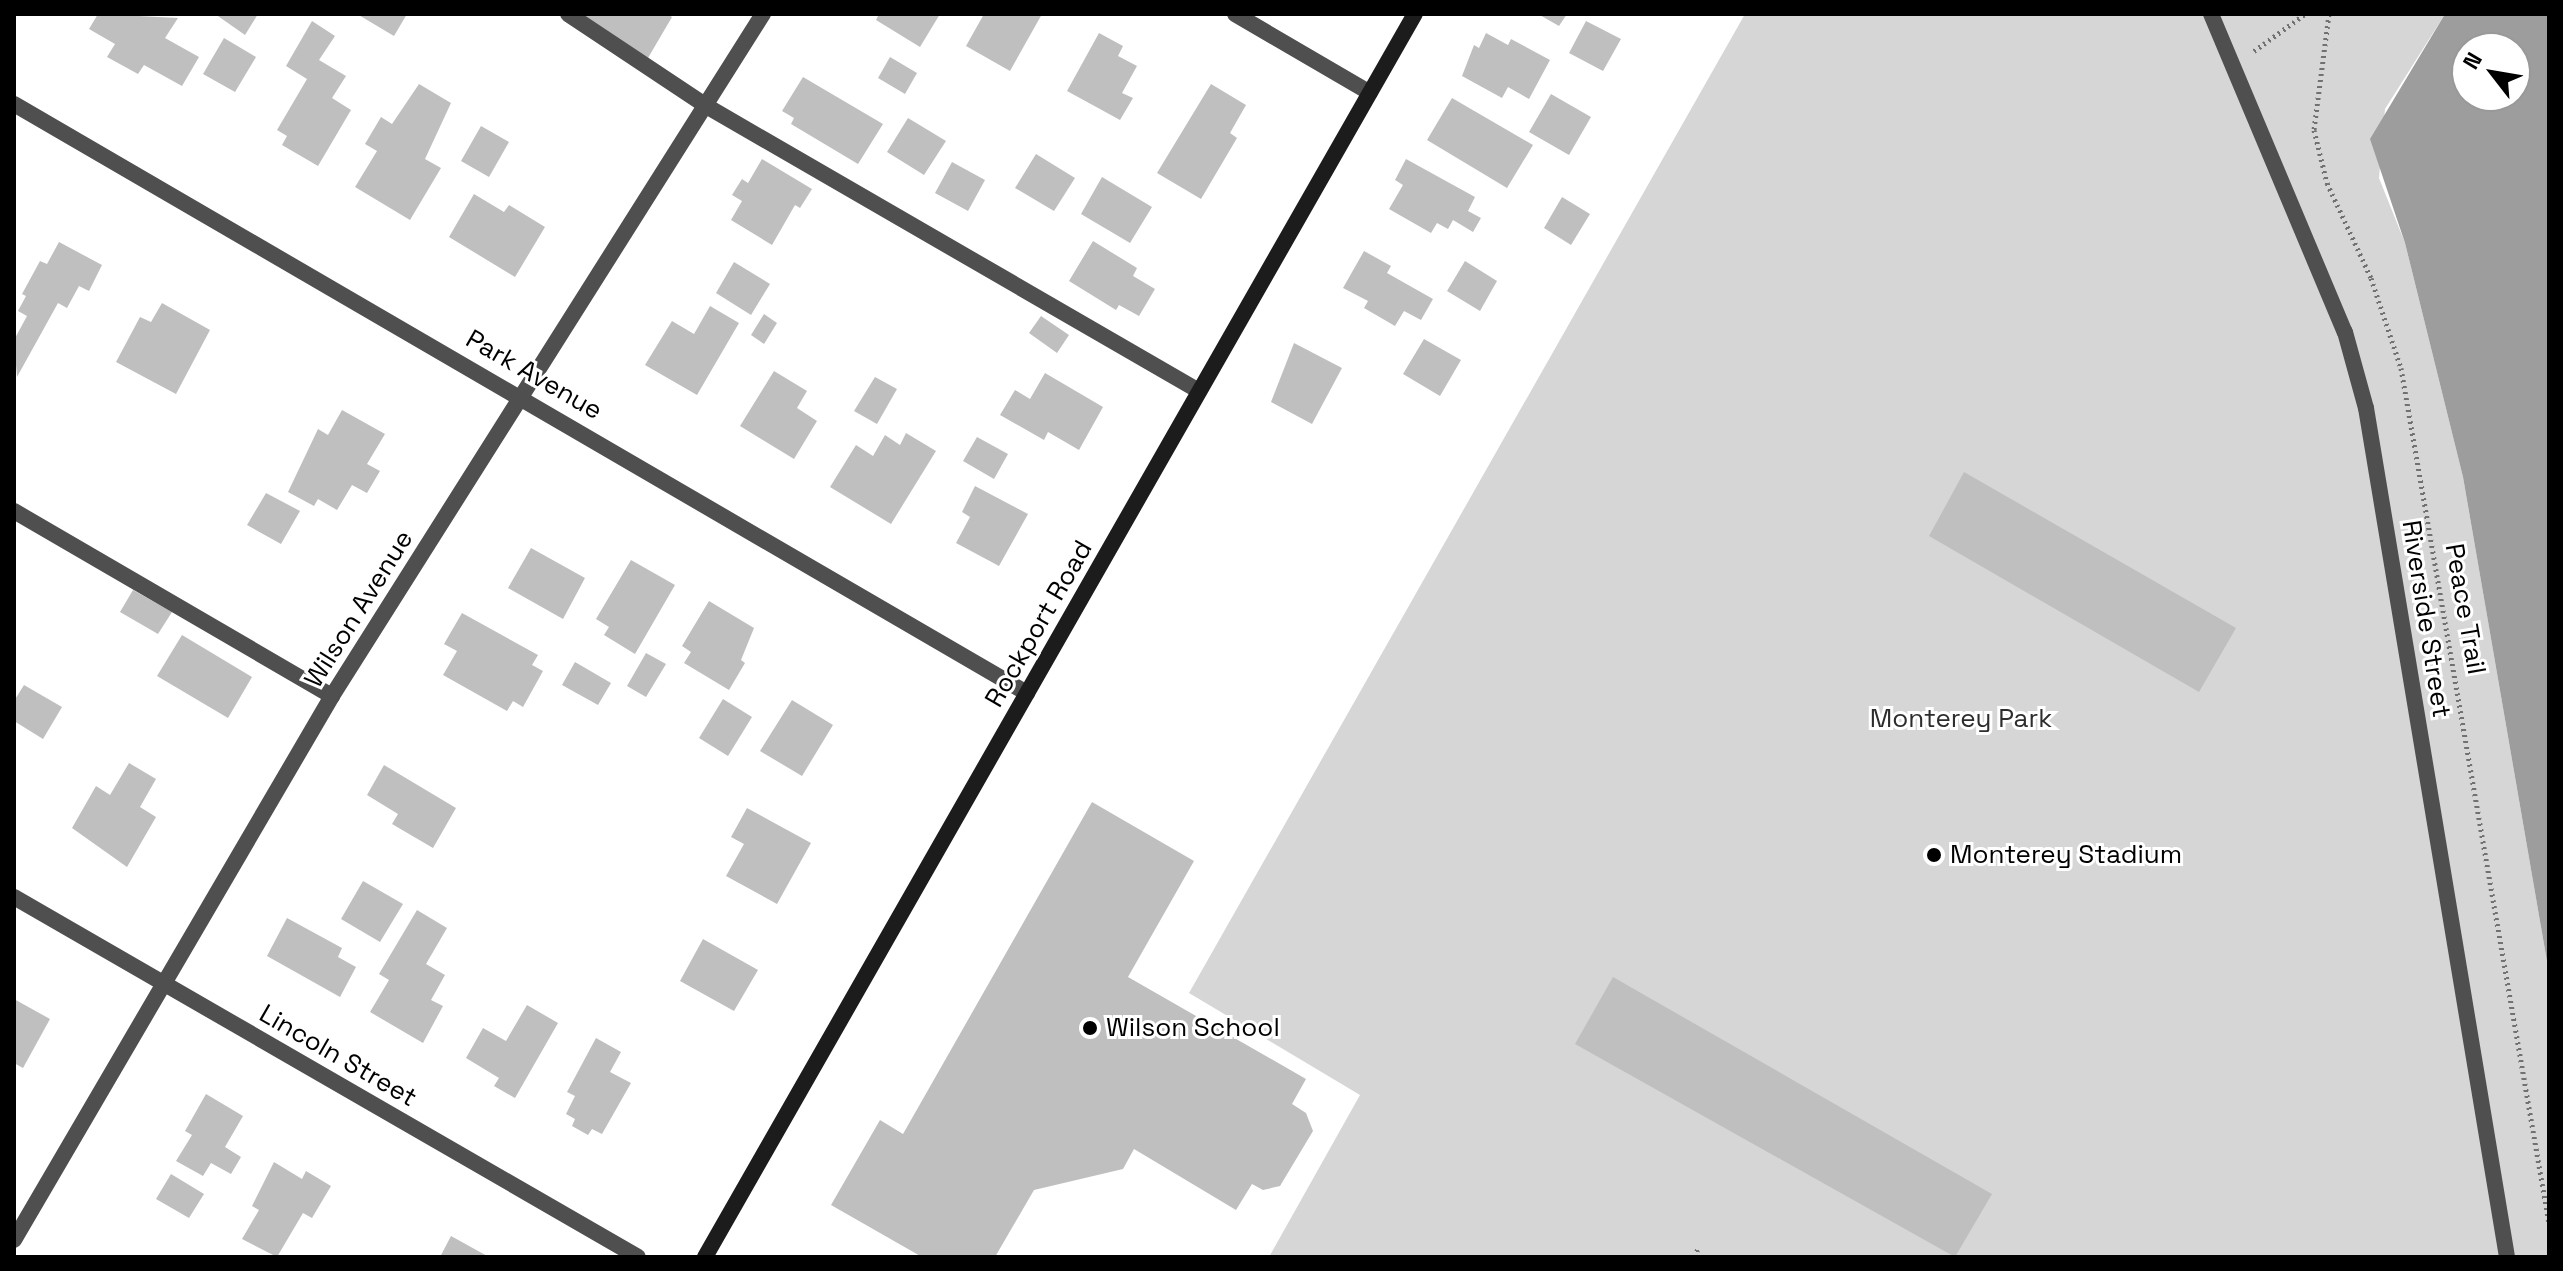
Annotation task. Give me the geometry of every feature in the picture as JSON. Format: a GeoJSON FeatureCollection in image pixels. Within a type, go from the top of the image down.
{"type":"FeatureCollection","features":[{"type":"Feature","properties":{"kind":"street"},"geometry":{"type":"LineString","coordinates":[[568,14],[708,107],[1199,391]]}},
{"type":"Feature","properties":{"kind":"street","name":"Wilson Avenue"},"geometry":{"type":"LineString","coordinates":[[14,1240],[332,696],[708,107],[763,14]]}},
{"type":"Feature","properties":{"kind":"street"},"geometry":{"type":"LineString","coordinates":[[1235,14],[1370,93]]}},
{"type":"Feature","properties":{"kind":"street","name":"Rockport Road"},"geometry":{"type":"LineString","coordinates":[[705,1257],[1415,14]]}},
{"type":"Feature","properties":{"kind":"street","name":"Riverside Street"},"geometry":{"type":"LineString","coordinates":[[2211,14],[2345,332],[2366,408],[2507,1257]]}},
{"type":"Feature","properties":{"kind":"street","name":"Park Avenue"},"geometry":{"type":"LineString","coordinates":[[14,104],[522,395],[1027,693]]}},
{"type":"Feature","properties":{"kind":"street"},"geometry":{"type":"LineString","coordinates":[[14,511],[332,696]]}},
{"type":"Feature","properties":{"kind":"street","name":"Lincoln Street"},"geometry":{"type":"LineString","coordinates":[[14,897],[638,1257]]}},
{"type":"Feature","properties":{"kind":"path"},"geometry":{"type":"LineString","coordinates":[[2231,63],[2284,34],[2305,14]]}},
{"type":"Feature","properties":{"kind":"path","name":"Peace Trail"},"geometry":{"type":"LineString","coordinates":[[2329,14],[2314,130],[2327,183],[2371,278],[2401,368],[2549,1223]]}},
{"type":"Feature","properties":{"kind":"path"},"geometry":{"type":"LineString","coordinates":[[1695,1257],[1698,1248]]}},
{"type":"Feature","properties":{"kind":"green space","name":"Monterey Park"},"geometry":{"type":"Polygon","coordinates":[[[1745,14],[2445,14],[2385,109],[2379,178],[2405,243],[2463,477],[2549,973],[2549,1257],[1269,1257],[1360,1095],[1189,993],[1745,14]]]}},
{"type":"Feature","properties":{"kind":"shaded area"},"geometry":{"type":"Polygon","coordinates":[[[2445,14],[2549,14],[2549,973],[2463,477],[2405,243],[2370,139],[2445,14]]]}},
{"type":"Feature","properties":{"kind":"building"},"geometry":{"type":"Polygon","coordinates":[[[98,14],[178,18],[165,38],[199,57],[182,86],[144,65],[138,74],[107,57],[115,44],[89,29],[98,14]]]}},
{"type":"Feature","properties":{"kind":"building"},"geometry":{"type":"Polygon","coordinates":[[[215,14],[258,14],[245,35],[215,14]]]}},
{"type":"Feature","properties":{"kind":"building"},"geometry":{"type":"Polygon","coordinates":[[[357,14],[407,14],[394,36],[357,14]]]}},
{"type":"Feature","properties":{"kind":"building"},"geometry":{"type":"Polygon","coordinates":[[[580,14],[667,14],[672,17],[648,58],[580,14]]]}},
{"type":"Feature","properties":{"kind":"building"},"geometry":{"type":"Polygon","coordinates":[[[879,14],[940,14],[920,47],[876,20],[879,14]]]}},
{"type":"Feature","properties":{"kind":"building"},"geometry":{"type":"Polygon","coordinates":[[[984,14],[1042,14],[1010,71],[966,46],[984,14]]]}},
{"type":"Feature","properties":{"kind":"building"},"geometry":{"type":"Polygon","coordinates":[[[1538,14],[1567,14],[1559,26],[1538,14]]]}},
{"type":"Feature","properties":{"kind":"building"},"geometry":{"type":"Polygon","coordinates":[[[312,21],[335,36],[319,60],[346,76],[332,98],[351,110],[318,166],[282,145],[287,136],[277,130],[307,79],[286,66],[312,21]]]}},
{"type":"Feature","properties":{"kind":"building"},"geometry":{"type":"Polygon","coordinates":[[[1586,21],[1621,39],[1603,71],[1569,53],[1586,21]]]}},
{"type":"Feature","properties":{"kind":"building"},"geometry":{"type":"Polygon","coordinates":[[[1099,33],[1123,46],[1118,56],[1137,66],[1122,93],[1133,98],[1120,120],[1067,91],[1099,33]]]}},
{"type":"Feature","properties":{"kind":"building"},"geometry":{"type":"Polygon","coordinates":[[[1486,33],[1508,45],[1511,39],[1550,60],[1529,99],[1508,87],[1502,98],[1462,76],[1474,45],[1479,48],[1486,33]]]}},
{"type":"Feature","properties":{"kind":"building"},"geometry":{"type":"Polygon","coordinates":[[[224,38],[256,57],[235,92],[203,74],[224,38]]]}},
{"type":"Feature","properties":{"kind":"building"},"geometry":{"type":"Polygon","coordinates":[[[890,57],[917,73],[905,94],[878,78],[890,57]]]}},
{"type":"Feature","properties":{"kind":"building"},"geometry":{"type":"Polygon","coordinates":[[[803,77],[883,124],[858,164],[791,124],[794,118],[782,111],[803,77]]]}},
{"type":"Feature","properties":{"kind":"building"},"geometry":{"type":"Polygon","coordinates":[[[419,84],[451,103],[425,159],[441,168],[410,220],[355,187],[377,151],[365,144],[381,117],[392,124],[419,84]]]}},
{"type":"Feature","properties":{"kind":"building"},"geometry":{"type":"Polygon","coordinates":[[[1211,84],[1246,105],[1230,133],[1237,138],[1201,199],[1157,173],[1211,84]]]}},
{"type":"Feature","properties":{"kind":"building"},"geometry":{"type":"Polygon","coordinates":[[[1551,94],[1591,117],[1569,155],[1529,132],[1551,94]]]}},
{"type":"Feature","properties":{"kind":"building"},"geometry":{"type":"Polygon","coordinates":[[[1452,98],[1533,145],[1507,188],[1427,140],[1452,98]]]}},
{"type":"Feature","properties":{"kind":"building"},"geometry":{"type":"Polygon","coordinates":[[[908,118],[946,141],[924,175],[887,152],[908,118]]]}},
{"type":"Feature","properties":{"kind":"building"},"geometry":{"type":"Polygon","coordinates":[[[481,126],[509,142],[489,177],[461,161],[481,126]]]}},
{"type":"Feature","properties":{"kind":"building"},"geometry":{"type":"Polygon","coordinates":[[[1036,154],[1075,178],[1054,211],[1015,188],[1036,154]]]}},
{"type":"Feature","properties":{"kind":"building"},"geometry":{"type":"Polygon","coordinates":[[[762,159],[812,189],[800,208],[795,205],[772,245],[731,220],[742,201],[732,195],[742,179],[748,183],[762,159]]]}},
{"type":"Feature","properties":{"kind":"building"},"geometry":{"type":"Polygon","coordinates":[[[1406,159],[1475,197],[1468,211],[1481,218],[1473,232],[1453,220],[1448,229],[1437,223],[1431,233],[1389,209],[1403,185],[1395,180],[1406,159]]]}},
{"type":"Feature","properties":{"kind":"building"},"geometry":{"type":"Polygon","coordinates":[[[952,162],[985,180],[968,211],[935,193],[952,162]]]}},
{"type":"Feature","properties":{"kind":"building"},"geometry":{"type":"Polygon","coordinates":[[[1102,177],[1152,207],[1130,243],[1081,214],[1102,177]]]}},
{"type":"Feature","properties":{"kind":"building"},"geometry":{"type":"Polygon","coordinates":[[[474,194],[504,212],[509,205],[545,227],[515,277],[449,237],[474,194]]]}},
{"type":"Feature","properties":{"kind":"building"},"geometry":{"type":"Polygon","coordinates":[[[1562,197],[1590,214],[1571,245],[1544,228],[1562,197]]]}},
{"type":"Feature","properties":{"kind":"building"},"geometry":{"type":"Polygon","coordinates":[[[1093,241],[1137,268],[1133,276],[1155,289],[1139,316],[1119,305],[1116,310],[1069,281],[1093,241]]]}},
{"type":"Feature","properties":{"kind":"building"},"geometry":{"type":"Polygon","coordinates":[[[59,242],[102,265],[89,291],[79,286],[67,308],[58,303],[17,377],[14,340],[27,316],[18,311],[26,296],[22,294],[40,261],[47,264],[59,242]]]}},
{"type":"Feature","properties":{"kind":"building"},"geometry":{"type":"Polygon","coordinates":[[[1364,251],[1391,266],[1387,273],[1433,299],[1421,320],[1404,311],[1395,326],[1364,308],[1368,301],[1343,288],[1364,251]]]}},
{"type":"Feature","properties":{"kind":"building"},"geometry":{"type":"Polygon","coordinates":[[[1465,261],[1497,281],[1480,311],[1447,291],[1465,261]]]}},
{"type":"Feature","properties":{"kind":"building"},"geometry":{"type":"Polygon","coordinates":[[[734,262],[770,284],[751,315],[716,293],[734,262]]]}},
{"type":"Feature","properties":{"kind":"building"},"geometry":{"type":"Polygon","coordinates":[[[162,303],[210,330],[176,394],[116,362],[140,317],[151,322],[162,303]]]}},
{"type":"Feature","properties":{"kind":"building"},"geometry":{"type":"Polygon","coordinates":[[[710,306],[739,323],[697,395],[645,365],[672,321],[694,334],[710,306]]]}},
{"type":"Feature","properties":{"kind":"building"},"geometry":{"type":"Polygon","coordinates":[[[764,314],[777,323],[764,344],[751,335],[764,314]]]}},
{"type":"Feature","properties":{"kind":"building"},"geometry":{"type":"Polygon","coordinates":[[[1041,316],[1069,335],[1057,353],[1029,333],[1041,316]]]}},
{"type":"Feature","properties":{"kind":"building"},"geometry":{"type":"Polygon","coordinates":[[[1424,339],[1461,360],[1440,396],[1403,374],[1424,339]]]}},
{"type":"Feature","properties":{"kind":"building"},"geometry":{"type":"Polygon","coordinates":[[[1294,343],[1342,368],[1312,424],[1271,402],[1294,343]]]}},
{"type":"Feature","properties":{"kind":"building"},"geometry":{"type":"Polygon","coordinates":[[[774,371],[807,391],[797,408],[817,421],[794,459],[740,426],[774,371]]]}},
{"type":"Feature","properties":{"kind":"building"},"geometry":{"type":"Polygon","coordinates":[[[1045,373],[1103,407],[1079,450],[1048,432],[1044,440],[1000,415],[1015,390],[1030,399],[1045,373]]]}},
{"type":"Feature","properties":{"kind":"building"},"geometry":{"type":"Polygon","coordinates":[[[875,377],[897,389],[877,424],[854,411],[875,377]]]}},
{"type":"Feature","properties":{"kind":"building"},"geometry":{"type":"Polygon","coordinates":[[[342,410],[385,434],[367,464],[380,471],[367,493],[352,485],[337,510],[318,499],[314,506],[288,492],[318,429],[328,435],[342,410]]]}},
{"type":"Feature","properties":{"kind":"building"},"geometry":{"type":"Polygon","coordinates":[[[906,433],[936,451],[891,524],[830,487],[856,445],[873,456],[885,435],[900,445],[906,433]]]}},
{"type":"Feature","properties":{"kind":"building"},"geometry":{"type":"Polygon","coordinates":[[[977,437],[1008,454],[994,479],[963,461],[977,437]]]}},
{"type":"Feature","properties":{"kind":"building"},"geometry":{"type":"Polygon","coordinates":[[[1964,472],[2236,628],[2199,692],[1929,536],[1964,472]]]}},
{"type":"Feature","properties":{"kind":"building"},"geometry":{"type":"Polygon","coordinates":[[[975,486],[1028,514],[999,566],[956,543],[970,517],[962,512],[975,486]]]}},
{"type":"Feature","properties":{"kind":"building"},"geometry":{"type":"Polygon","coordinates":[[[266,493],[300,511],[281,544],[247,525],[266,493]]]}},
{"type":"Feature","properties":{"kind":"building"},"geometry":{"type":"Polygon","coordinates":[[[531,548],[585,578],[563,619],[508,588],[531,548]]]}},
{"type":"Feature","properties":{"kind":"building"},"geometry":{"type":"Polygon","coordinates":[[[631,560],[675,585],[635,654],[604,635],[609,627],[596,619],[631,560]]]}},
{"type":"Feature","properties":{"kind":"building"},"geometry":{"type":"Polygon","coordinates":[[[133,590],[172,612],[158,634],[120,612],[133,590]]]}},
{"type":"Feature","properties":{"kind":"building"},"geometry":{"type":"Polygon","coordinates":[[[709,601],[754,628],[741,660],[745,663],[729,690],[684,663],[691,652],[682,646],[709,601]]]}},
{"type":"Feature","properties":{"kind":"building"},"geometry":{"type":"Polygon","coordinates":[[[462,613],[538,655],[532,665],[543,671],[523,707],[513,701],[507,711],[443,675],[457,651],[444,644],[462,613]]]}},
{"type":"Feature","properties":{"kind":"building"},"geometry":{"type":"Polygon","coordinates":[[[182,635],[252,677],[228,718],[157,676],[182,635]]]}},
{"type":"Feature","properties":{"kind":"building"},"geometry":{"type":"Polygon","coordinates":[[[646,653],[666,664],[646,697],[627,686],[646,653]]]}},
{"type":"Feature","properties":{"kind":"building"},"geometry":{"type":"Polygon","coordinates":[[[575,662],[611,683],[598,705],[562,685],[575,662]]]}},
{"type":"Feature","properties":{"kind":"building"},"geometry":{"type":"Polygon","coordinates":[[[24,685],[62,707],[43,739],[14,721],[14,701],[24,685]]]}},
{"type":"Feature","properties":{"kind":"building"},"geometry":{"type":"Polygon","coordinates":[[[723,699],[752,717],[728,756],[699,738],[723,699]]]}},
{"type":"Feature","properties":{"kind":"building"},"geometry":{"type":"Polygon","coordinates":[[[792,700],[833,725],[802,776],[760,751],[792,700]]]}},
{"type":"Feature","properties":{"kind":"building"},"geometry":{"type":"Polygon","coordinates":[[[129,763],[156,779],[140,807],[156,817],[127,867],[72,828],[96,786],[110,795],[129,763]]]}},
{"type":"Feature","properties":{"kind":"building"},"geometry":{"type":"Polygon","coordinates":[[[384,765],[456,808],[433,848],[392,824],[398,814],[367,795],[384,765]]]}},
{"type":"Feature","properties":{"kind":"building","name":"Wilson School"},"geometry":{"type":"Polygon","coordinates":[[[1092,802],[1194,861],[1128,977],[1306,1079],[1292,1104],[1306,1113],[1313,1131],[1280,1186],[1263,1190],[1252,1184],[1236,1210],[1134,1149],[1123,1169],[1034,1190],[995,1257],[922,1257],[831,1205],[880,1120],[903,1134],[1092,802]]]}},
{"type":"Feature","properties":{"kind":"building"},"geometry":{"type":"Polygon","coordinates":[[[747,808],[811,843],[777,904],[726,876],[744,844],[731,837],[747,808]]]}},
{"type":"Feature","properties":{"kind":"building"},"geometry":{"type":"Polygon","coordinates":[[[363,881],[403,904],[380,942],[341,919],[363,881]]]}},
{"type":"Feature","properties":{"kind":"building"},"geometry":{"type":"Polygon","coordinates":[[[417,910],[447,928],[426,964],[445,975],[431,1000],[443,1006],[423,1043],[370,1012],[389,980],[379,974],[417,910]]]}},
{"type":"Feature","properties":{"kind":"building"},"geometry":{"type":"Polygon","coordinates":[[[287,918],[342,948],[338,957],[356,967],[340,997],[267,956],[287,918]]]}},
{"type":"Feature","properties":{"kind":"building"},"geometry":{"type":"Polygon","coordinates":[[[703,939],[758,970],[734,1011],[680,981],[703,939]]]}},
{"type":"Feature","properties":{"kind":"building"},"geometry":{"type":"Polygon","coordinates":[[[1613,977],[1992,1194],[1955,1257],[1575,1044],[1613,977]]]}},
{"type":"Feature","properties":{"kind":"building"},"geometry":{"type":"Polygon","coordinates":[[[14,999],[50,1019],[23,1068],[14,1063],[14,999]]]}},
{"type":"Feature","properties":{"kind":"building"},"geometry":{"type":"Polygon","coordinates":[[[527,1005],[558,1023],[515,1098],[494,1086],[499,1078],[466,1058],[483,1028],[506,1041],[527,1005]]]}},
{"type":"Feature","properties":{"kind":"building"},"geometry":{"type":"Polygon","coordinates":[[[596,1038],[621,1052],[610,1072],[631,1083],[602,1134],[592,1129],[588,1135],[572,1126],[575,1119],[566,1114],[575,1096],[567,1092],[596,1038]]]}},
{"type":"Feature","properties":{"kind":"building"},"geometry":{"type":"Polygon","coordinates":[[[206,1094],[243,1116],[225,1147],[241,1157],[231,1174],[211,1163],[203,1176],[176,1161],[192,1135],[185,1131],[206,1094]]]}},
{"type":"Feature","properties":{"kind":"building"},"geometry":{"type":"Polygon","coordinates":[[[274,1162],[302,1179],[306,1171],[331,1186],[312,1218],[303,1213],[277,1257],[242,1239],[259,1210],[252,1206],[274,1162]]]}},
{"type":"Feature","properties":{"kind":"building"},"geometry":{"type":"Polygon","coordinates":[[[171,1174],[204,1194],[189,1218],[156,1199],[171,1174]]]}},
{"type":"Feature","properties":{"kind":"building"},"geometry":{"type":"Polygon","coordinates":[[[451,1236],[489,1257],[440,1257],[451,1236]]]}},
{"type":"Feature","properties":{"kind":"place","name":"Monterey Stadium"},"geometry":{"type":"Point","coordinates":[1934,855]}},
{"type":"Feature","properties":{"kind":"place","name":"Wilson School"},"geometry":{"type":"Point","coordinates":[1090,1028]}}]}
